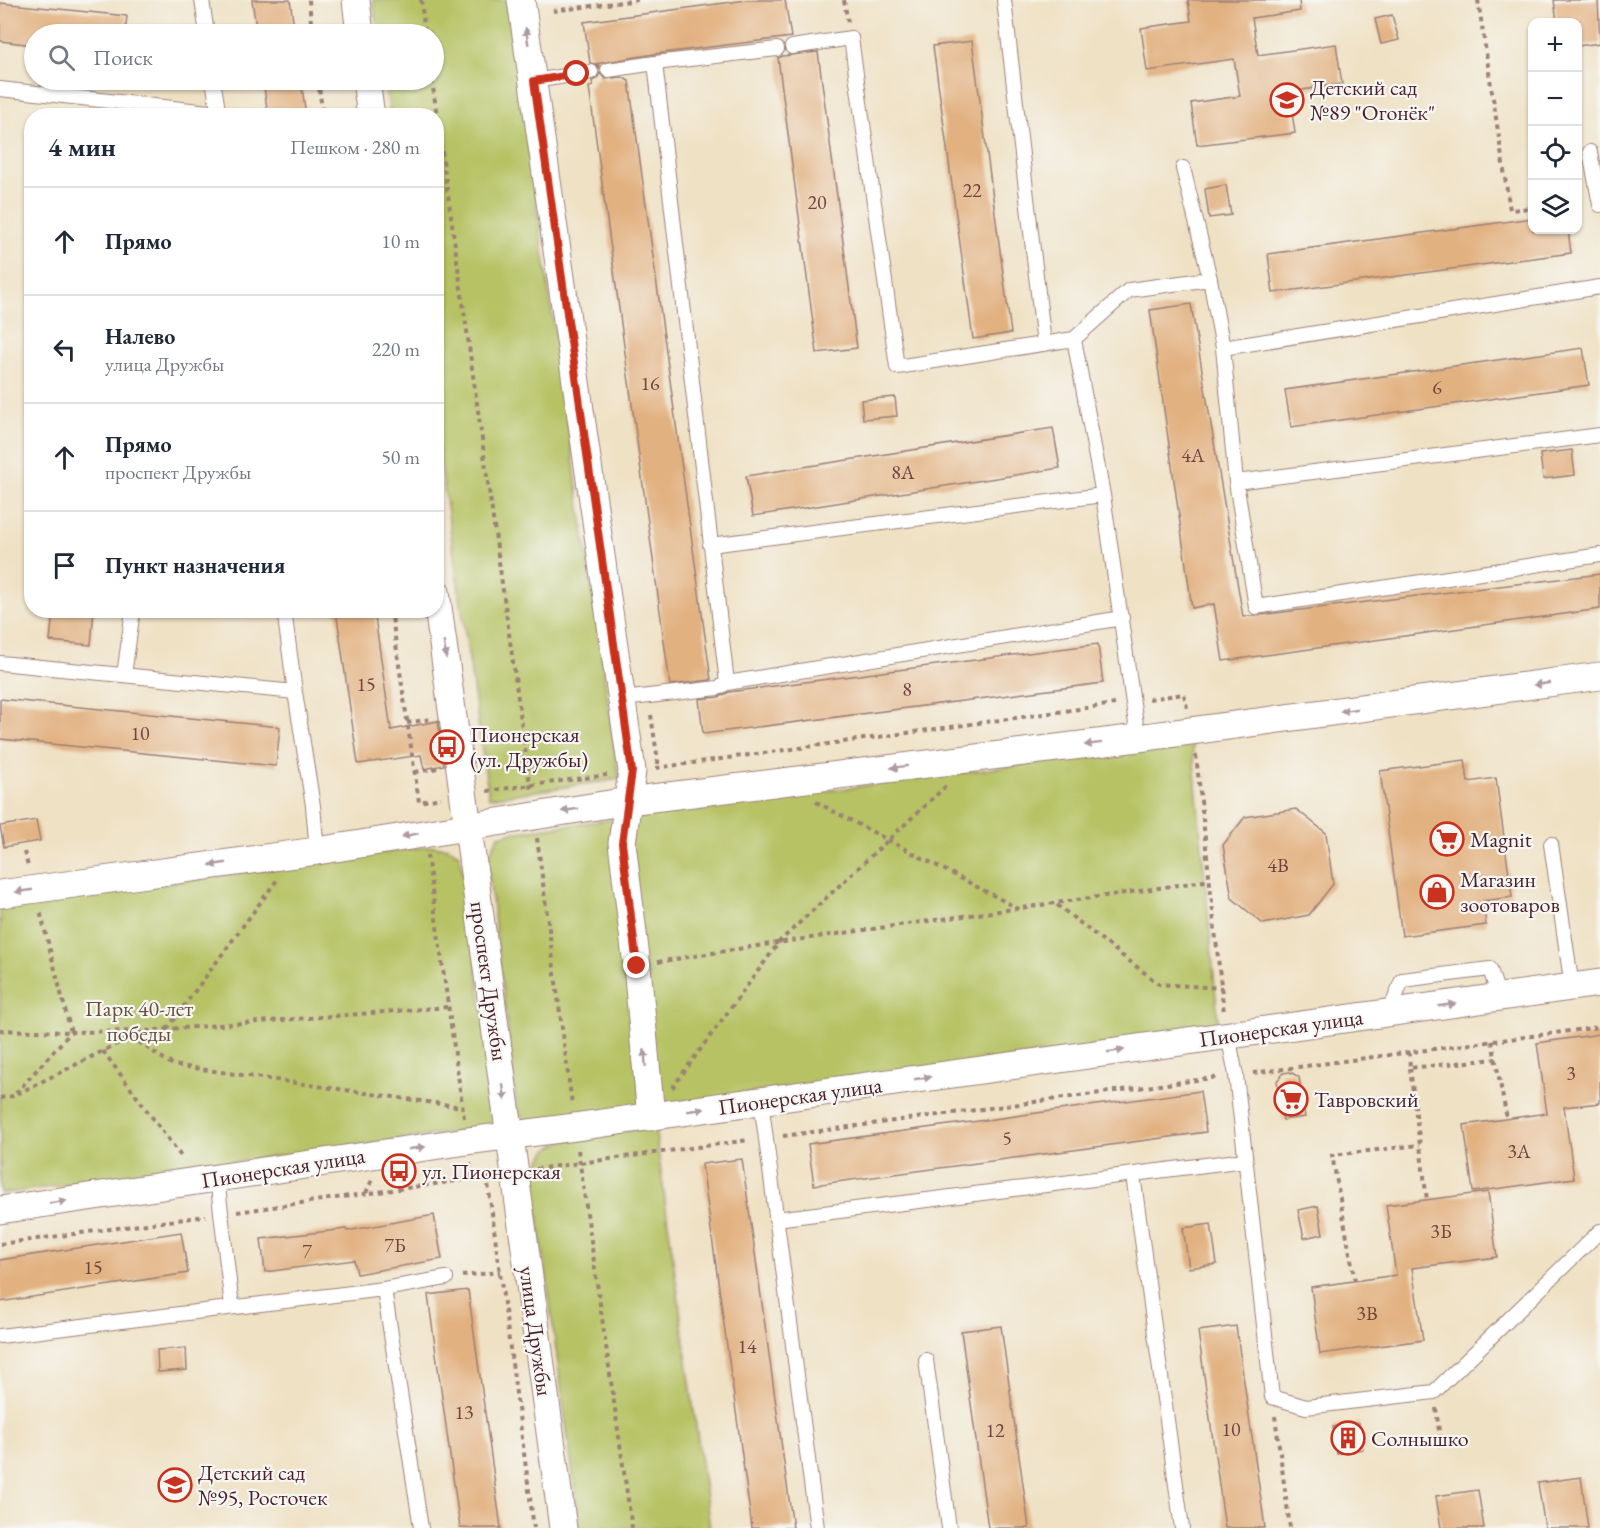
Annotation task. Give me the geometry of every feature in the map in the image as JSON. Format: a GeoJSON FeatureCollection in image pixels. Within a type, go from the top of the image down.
{"type":"FeatureCollection","features":[{"type":"Feature","properties":{"kind":"street"},"geometry":{"type":"LineString","coordinates":[[356,0],[359,24]]}},
{"type":"Feature","properties":{"kind":"street"},"geometry":{"type":"LineString","coordinates":[[521,0],[632,771],[622,843],[637,966],[651,1117]]}},
{"type":"Feature","properties":{"kind":"street"},"geometry":{"type":"LineString","coordinates":[[367,90],[370,108]]}},
{"type":"Feature","properties":{"kind":"street"},"geometry":{"type":"LineString","coordinates":[[440,618],[468,826]]}},
{"type":"Feature","properties":{"kind":"street"},"geometry":{"type":"LineString","coordinates":[[0,894],[307,852],[628,801],[1138,738],[1600,676]]}},
{"type":"Feature","properties":{"kind":"street","name":"проспект Дружбы"},"geometry":{"type":"LineString","coordinates":[[468,826],[509,1135]]}},
{"type":"Feature","properties":{"kind":"street","name":"Пионерская улица"},"geometry":{"type":"LineString","coordinates":[[0,1210],[509,1135],[761,1101],[1226,1025],[1389,1014],[1600,983]]}},
{"type":"Feature","properties":{"kind":"street","name":"улица Дружбы"},"geometry":{"type":"LineString","coordinates":[[509,1135],[563,1528]]}},
{"type":"Feature","properties":{"kind":"lane"},"geometry":{"type":"LineString","coordinates":[[202,0],[206,24]]}},
{"type":"Feature","properties":{"kind":"lane"},"geometry":{"type":"LineString","coordinates":[[1004,0],[1044,344]]}},
{"type":"Feature","properties":{"kind":"lane"},"geometry":{"type":"LineString","coordinates":[[792,47],[851,38],[897,367],[1074,339],[1129,290],[1210,279]]}},
{"type":"Feature","properties":{"kind":"lane"},"geometry":{"type":"LineString","coordinates":[[608,70],[777,49]]}},
{"type":"Feature","properties":{"kind":"lane"},"geometry":{"type":"LineString","coordinates":[[655,63],[727,683]]}},
{"type":"Feature","properties":{"kind":"lane"},"geometry":{"type":"LineString","coordinates":[[534,81],[591,72]]}},
{"type":"Feature","properties":{"kind":"lane"},"geometry":{"type":"LineString","coordinates":[[0,89],[166,108]]}},
{"type":"Feature","properties":{"kind":"lane"},"geometry":{"type":"LineString","coordinates":[[215,90],[218,108]]}},
{"type":"Feature","properties":{"kind":"lane"},"geometry":{"type":"LineString","coordinates":[[1590,152],[1600,205]]}},
{"type":"Feature","properties":{"kind":"lane"},"geometry":{"type":"LineString","coordinates":[[1183,168],[1210,279],[1223,348],[1236,482],[1256,607],[1600,555]]}},
{"type":"Feature","properties":{"kind":"lane"},"geometry":{"type":"LineString","coordinates":[[1223,348],[1600,287]]}},
{"type":"Feature","properties":{"kind":"lane"},"geometry":{"type":"LineString","coordinates":[[1074,339],[1103,495],[1138,738]]}},
{"type":"Feature","properties":{"kind":"lane"},"geometry":{"type":"LineString","coordinates":[[1236,482],[1600,435]]}},
{"type":"Feature","properties":{"kind":"lane"},"geometry":{"type":"LineString","coordinates":[[710,545],[1103,495]]}},
{"type":"Feature","properties":{"kind":"lane"},"geometry":{"type":"LineString","coordinates":[[124,675],[132,618]]}},
{"type":"Feature","properties":{"kind":"lane"},"geometry":{"type":"LineString","coordinates":[[285,618],[313,806],[307,852]]}},
{"type":"Feature","properties":{"kind":"lane"},"geometry":{"type":"LineString","coordinates":[[623,699],[718,688],[727,683],[1122,618]]}},
{"type":"Feature","properties":{"kind":"lane"},"geometry":{"type":"LineString","coordinates":[[0,663],[296,692]]}},
{"type":"Feature","properties":{"kind":"lane"},"geometry":{"type":"LineString","coordinates":[[1551,844],[1572,987]]}},
{"type":"Feature","properties":{"kind":"lane"},"geometry":{"type":"LineString","coordinates":[[1226,1025],[1236,1075],[1272,1397],[1306,1407],[1434,1392],[1600,1231]]}},
{"type":"Feature","properties":{"kind":"lane"},"geometry":{"type":"LineString","coordinates":[[761,1101],[817,1528]]}},
{"type":"Feature","properties":{"kind":"lane"},"geometry":{"type":"LineString","coordinates":[[776,1219],[1245,1160]]}},
{"type":"Feature","properties":{"kind":"lane"},"geometry":{"type":"LineString","coordinates":[[1133,1175],[1182,1528]]}},
{"type":"Feature","properties":{"kind":"lane"},"geometry":{"type":"LineString","coordinates":[[208,1180],[221,1214],[232,1307]]}},
{"type":"Feature","properties":{"kind":"lane"},"geometry":{"type":"LineString","coordinates":[[0,1336],[384,1289],[446,1278]]}},
{"type":"Feature","properties":{"kind":"lane"},"geometry":{"type":"LineString","coordinates":[[384,1289],[421,1528]]}},
{"type":"Feature","properties":{"kind":"lane"},"geometry":{"type":"LineString","coordinates":[[926,1360],[949,1528]]}},
{"type":"Feature","properties":{"kind":"path"},"geometry":{"type":"LineString","coordinates":[[309,0],[311,24]]}},
{"type":"Feature","properties":{"kind":"path"},"geometry":{"type":"LineString","coordinates":[[421,0],[424,24]]}},
{"type":"Feature","properties":{"kind":"path"},"geometry":{"type":"LineString","coordinates":[[554,11],[638,0]]}},
{"type":"Feature","properties":{"kind":"path"},"geometry":{"type":"LineString","coordinates":[[1478,0],[1510,210],[1528,208]]}},
{"type":"Feature","properties":{"kind":"path"},"geometry":{"type":"LineString","coordinates":[[319,90],[321,108]]}},
{"type":"Feature","properties":{"kind":"path"},"geometry":{"type":"LineString","coordinates":[[433,90],[436,108]]}},
{"type":"Feature","properties":{"kind":"path"},"geometry":{"type":"LineString","coordinates":[[444,166],[632,1528]]}},
{"type":"Feature","properties":{"kind":"path"},"geometry":{"type":"LineString","coordinates":[[530,785],[1184,694],[1188,712]]}},
{"type":"Feature","properties":{"kind":"path"},"geometry":{"type":"LineString","coordinates":[[407,723],[431,719]]}},
{"type":"Feature","properties":{"kind":"path"},"geometry":{"type":"LineString","coordinates":[[1196,754],[1226,1025]]}},
{"type":"Feature","properties":{"kind":"path"},"geometry":{"type":"LineString","coordinates":[[651,1117],[780,941],[978,757]]}},
{"type":"Feature","properties":{"kind":"path"},"geometry":{"type":"LineString","coordinates":[[415,772],[438,768]]}},
{"type":"Feature","properties":{"kind":"path"},"geometry":{"type":"LineString","coordinates":[[778,782],[1019,909]]}},
{"type":"Feature","properties":{"kind":"path"},"geometry":{"type":"LineString","coordinates":[[425,846],[465,1125]]}},
{"type":"Feature","properties":{"kind":"path"},"geometry":{"type":"LineString","coordinates":[[24,852],[71,1032]]}},
{"type":"Feature","properties":{"kind":"path"},"geometry":{"type":"LineString","coordinates":[[167,1029],[307,852]]}},
{"type":"Feature","properties":{"kind":"path"},"geometry":{"type":"LineString","coordinates":[[637,966],[780,941],[1056,904],[1210,880]]}},
{"type":"Feature","properties":{"kind":"path"},"geometry":{"type":"LineString","coordinates":[[1056,904],[1159,984],[1222,988]]}},
{"type":"Feature","properties":{"kind":"path"},"geometry":{"type":"LineString","coordinates":[[0,1030],[143,1031],[448,1007]]}},
{"type":"Feature","properties":{"kind":"path"},"geometry":{"type":"LineString","coordinates":[[532,1170],[1600,1027]]}},
{"type":"Feature","properties":{"kind":"path"},"geometry":{"type":"LineString","coordinates":[[0,1098],[13,1096],[143,1031]]}},
{"type":"Feature","properties":{"kind":"path"},"geometry":{"type":"LineString","coordinates":[[13,1096],[71,1032]]}},
{"type":"Feature","properties":{"kind":"path"},"geometry":{"type":"LineString","coordinates":[[131,1037],[173,1065],[462,1107]]}},
{"type":"Feature","properties":{"kind":"path"},"geometry":{"type":"LineString","coordinates":[[1492,1041],[1507,1119]]}},
{"type":"Feature","properties":{"kind":"path"},"geometry":{"type":"LineString","coordinates":[[103,1051],[208,1180]]}},
{"type":"Feature","properties":{"kind":"path"},"geometry":{"type":"LineString","coordinates":[[1409,1052],[1427,1200]]}},
{"type":"Feature","properties":{"kind":"path"},"geometry":{"type":"LineString","coordinates":[[1410,1068],[1496,1059]]}},
{"type":"Feature","properties":{"kind":"path"},"geometry":{"type":"LineString","coordinates":[[1355,1281],[1332,1155],[1420,1145]]}},
{"type":"Feature","properties":{"kind":"path"},"geometry":{"type":"LineString","coordinates":[[470,1163],[472,1178]]}},
{"type":"Feature","properties":{"kind":"path"},"geometry":{"type":"LineString","coordinates":[[428,1167],[439,1183]]}},
{"type":"Feature","properties":{"kind":"path"},"geometry":{"type":"LineString","coordinates":[[366,1194],[374,1175]]}},
{"type":"Feature","properties":{"kind":"path"},"geometry":{"type":"LineString","coordinates":[[0,1244],[495,1175]]}},
{"type":"Feature","properties":{"kind":"path"},"geometry":{"type":"LineString","coordinates":[[487,1176],[534,1528]]}},
{"type":"Feature","properties":{"kind":"path"},"geometry":{"type":"LineString","coordinates":[[446,1278],[500,1272]]}},
{"type":"Feature","properties":{"kind":"path"},"geometry":{"type":"LineString","coordinates":[[1434,1392],[1441,1447]]}},
{"type":"Feature","properties":{"kind":"path"},"geometry":{"type":"LineString","coordinates":[[1272,1397],[1290,1528]]}},
{"type":"Feature","properties":{"kind":"green space"},"geometry":{"type":"Polygon","coordinates":[[[373,0],[507,0],[619,779],[489,798],[444,486],[444,108],[389,108],[386,90],[444,90],[444,24],[377,24],[373,0]]]}},
{"type":"Feature","properties":{"kind":"green space"},"geometry":{"type":"Polygon","coordinates":[[[1192,742],[1219,1030],[532,1123],[522,1118],[517,1107],[487,859],[499,836],[1192,742]]]}},
{"type":"Feature","properties":{"kind":"green space","name":"Парк 40-лет победы"},"geometry":{"type":"Polygon","coordinates":[[[433,846],[449,848],[460,855],[499,1126],[0,1194],[0,906],[433,846]]]}},
{"type":"Feature","properties":{"kind":"green space"},"geometry":{"type":"Polygon","coordinates":[[[655,1128],[710,1528],[580,1528],[533,1178],[543,1155],[557,1144],[569,1139],[655,1128]]]}},
{"type":"Feature","properties":{"kind":"building"},"geometry":{"type":"Polygon","coordinates":[[[252,0],[290,0],[294,24],[256,24],[252,0]]]}},
{"type":"Feature","properties":{"kind":"building"},"geometry":{"type":"Polygon","coordinates":[[[747,0],[785,0],[791,37],[654,54],[590,63],[584,22],[747,0]]]}},
{"type":"Feature","properties":{"kind":"building"},"geometry":{"type":"Polygon","coordinates":[[[1188,0],[1299,0],[1300,11],[1252,18],[1258,55],[1336,44],[1342,84],[1289,92],[1295,133],[1197,145],[1191,103],[1240,96],[1234,59],[1147,71],[1141,28],[1191,21],[1188,0]]]}},
{"type":"Feature","properties":{"kind":"building"},"geometry":{"type":"Polygon","coordinates":[[[1554,0],[1598,0],[1600,43],[1582,45],[1582,18],[1556,18],[1554,0]]]}},
{"type":"Feature","properties":{"kind":"building"},"geometry":{"type":"Polygon","coordinates":[[[0,3],[127,16],[126,24],[24,24],[24,44],[0,41],[0,3]]]}},
{"type":"Feature","properties":{"kind":"building"},"geometry":{"type":"Polygon","coordinates":[[[1392,15],[1399,40],[1381,44],[1375,19],[1392,15]]]}},
{"type":"Feature","properties":{"kind":"building"},"geometry":{"type":"Polygon","coordinates":[[[972,41],[1011,333],[973,339],[933,46],[972,41]]]}},
{"type":"Feature","properties":{"kind":"building"},"geometry":{"type":"Polygon","coordinates":[[[818,52],[857,348],[817,353],[778,58],[818,52]]]}},
{"type":"Feature","properties":{"kind":"building"},"geometry":{"type":"Polygon","coordinates":[[[600,73],[605,79],[622,77],[629,81],[711,680],[670,685],[589,87],[593,86],[592,81],[597,79],[600,73]]]}},
{"type":"Feature","properties":{"kind":"building"},"geometry":{"type":"Polygon","coordinates":[[[264,90],[302,90],[305,108],[267,108],[264,90]]]}},
{"type":"Feature","properties":{"kind":"building"},"geometry":{"type":"Polygon","coordinates":[[[1226,185],[1231,215],[1209,218],[1205,189],[1226,185]]]}},
{"type":"Feature","properties":{"kind":"building"},"geometry":{"type":"Polygon","coordinates":[[[1528,219],[1528,234],[1569,234],[1571,253],[1273,293],[1268,254],[1528,219]]]}},
{"type":"Feature","properties":{"kind":"building"},"geometry":{"type":"Polygon","coordinates":[[[1191,304],[1243,617],[1600,574],[1600,609],[1223,661],[1214,604],[1192,608],[1150,310],[1191,304]]]}},
{"type":"Feature","properties":{"kind":"building"},"geometry":{"type":"Polygon","coordinates":[[[1583,348],[1589,385],[1291,427],[1285,390],[1583,348]]]}},
{"type":"Feature","properties":{"kind":"building"},"geometry":{"type":"Polygon","coordinates":[[[895,397],[897,416],[863,419],[861,400],[895,397]]]}},
{"type":"Feature","properties":{"kind":"building"},"geometry":{"type":"Polygon","coordinates":[[[1053,428],[1060,468],[753,516],[746,476],[1053,428]]]}},
{"type":"Feature","properties":{"kind":"building"},"geometry":{"type":"Polygon","coordinates":[[[1572,450],[1575,475],[1543,479],[1540,454],[1572,450]]]}},
{"type":"Feature","properties":{"kind":"building"},"geometry":{"type":"Polygon","coordinates":[[[52,618],[93,618],[91,645],[50,641],[52,618]]]}},
{"type":"Feature","properties":{"kind":"building"},"geometry":{"type":"Polygon","coordinates":[[[337,618],[375,618],[391,730],[438,721],[444,765],[424,769],[421,755],[358,764],[337,618]]]}},
{"type":"Feature","properties":{"kind":"building"},"geometry":{"type":"Polygon","coordinates":[[[1098,644],[1103,683],[703,734],[699,699],[719,697],[729,692],[1098,644]]]}},
{"type":"Feature","properties":{"kind":"building"},"geometry":{"type":"Polygon","coordinates":[[[0,699],[280,727],[276,766],[0,739],[0,699]]]}},
{"type":"Feature","properties":{"kind":"building","name":"Magnit"},"geometry":{"type":"Polygon","coordinates":[[[1465,760],[1468,782],[1496,778],[1512,897],[1483,901],[1486,925],[1402,936],[1380,771],[1465,760]]]}},
{"type":"Feature","properties":{"kind":"building"},"geometry":{"type":"Polygon","coordinates":[[[1296,809],[1326,833],[1333,884],[1309,915],[1263,924],[1232,898],[1223,845],[1245,817],[1296,809]]]}},
{"type":"Feature","properties":{"kind":"building"},"geometry":{"type":"Polygon","coordinates":[[[36,820],[40,841],[4,847],[0,826],[36,820]]]}},
{"type":"Feature","properties":{"kind":"building"},"geometry":{"type":"Polygon","coordinates":[[[1600,1034],[1600,1103],[1564,1107],[1574,1178],[1473,1192],[1464,1125],[1547,1113],[1537,1043],[1600,1034]]]}},
{"type":"Feature","properties":{"kind":"building","name":"Тавровский"},"geometry":{"type":"Polygon","coordinates":[[[1290,1072],[1299,1077],[1305,1117],[1283,1120],[1277,1081],[1283,1073],[1290,1072]]]}},
{"type":"Feature","properties":{"kind":"building"},"geometry":{"type":"Polygon","coordinates":[[[1200,1091],[1206,1132],[814,1185],[808,1144],[1200,1091]]]}},
{"type":"Feature","properties":{"kind":"building"},"geometry":{"type":"Polygon","coordinates":[[[742,1159],[793,1528],[752,1528],[702,1164],[742,1159]]]}},
{"type":"Feature","properties":{"kind":"building"},"geometry":{"type":"Polygon","coordinates":[[[1488,1192],[1497,1257],[1412,1268],[1423,1340],[1320,1354],[1311,1287],[1396,1275],[1386,1205],[1488,1192]]]}},
{"type":"Feature","properties":{"kind":"building"},"geometry":{"type":"Polygon","coordinates":[[[1318,1206],[1323,1234],[1304,1238],[1298,1210],[1318,1206]]]}},
{"type":"Feature","properties":{"kind":"building"},"geometry":{"type":"Polygon","coordinates":[[[434,1215],[442,1259],[357,1274],[354,1260],[265,1272],[261,1239],[346,1229],[347,1231],[434,1215]]]}},
{"type":"Feature","properties":{"kind":"building"},"geometry":{"type":"Polygon","coordinates":[[[1211,1224],[1217,1264],[1189,1268],[1183,1228],[1211,1224]]]}},
{"type":"Feature","properties":{"kind":"building"},"geometry":{"type":"Polygon","coordinates":[[[181,1232],[188,1273],[0,1302],[0,1260],[181,1232]]]}},
{"type":"Feature","properties":{"kind":"building"},"geometry":{"type":"Polygon","coordinates":[[[468,1290],[501,1528],[460,1528],[428,1295],[468,1290]]]}},
{"type":"Feature","properties":{"kind":"building"},"geometry":{"type":"Polygon","coordinates":[[[1001,1326],[1029,1528],[988,1528],[961,1331],[1001,1326]]]}},
{"type":"Feature","properties":{"kind":"building"},"geometry":{"type":"Polygon","coordinates":[[[1236,1326],[1265,1528],[1225,1528],[1198,1331],[1236,1326]]]}},
{"type":"Feature","properties":{"kind":"building"},"geometry":{"type":"Polygon","coordinates":[[[186,1348],[187,1370],[158,1372],[157,1350],[186,1348]]]}},
{"type":"Feature","properties":{"kind":"building","name":"Солнышко"},"geometry":{"type":"Polygon","coordinates":[[[1359,1423],[1363,1449],[1337,1454],[1333,1427],[1359,1423]]]}},
{"type":"Feature","properties":{"kind":"building"},"geometry":{"type":"Polygon","coordinates":[[[1581,1477],[1588,1528],[1545,1528],[1538,1483],[1581,1477]]]}},
{"type":"Feature","properties":{"kind":"building"},"geometry":{"type":"Polygon","coordinates":[[[1478,1490],[1484,1528],[1441,1528],[1436,1496],[1478,1490]]]}},
{"type":"Feature","properties":{"kind":"place","name":"Детский сад №89 \"Огонёк\""},"geometry":{"type":"Point","coordinates":[1287,100]}},
{"type":"Feature","properties":{"kind":"place","name":"Пионерская (ул. Дружбы)"},"geometry":{"type":"Point","coordinates":[447,747]}},
{"type":"Feature","properties":{"kind":"place","name":"Magnit"},"geometry":{"type":"Point","coordinates":[1447,839]}},
{"type":"Feature","properties":{"kind":"place","name":"Магазин зоотоваров"},"geometry":{"type":"Point","coordinates":[1437,892]}},
{"type":"Feature","properties":{"kind":"place","name":"Тавровский"},"geometry":{"type":"Point","coordinates":[1291,1099]}},
{"type":"Feature","properties":{"kind":"place","name":"ул. Пионерская"},"geometry":{"type":"Point","coordinates":[399,1171]}},
{"type":"Feature","properties":{"kind":"place","name":"Солнышко"},"geometry":{"type":"Point","coordinates":[1348,1438]}},
{"type":"Feature","properties":{"kind":"place","name":"Детский сад №95, Росточек"},"geometry":{"type":"Point","coordinates":[175,1485]}},
{"type":"Feature","properties":{"kind":"route"},"geometry":{"type":"LineString","coordinates":[[577,74],[534,81],[632,771],[622,843],[637,966]]}}]}
